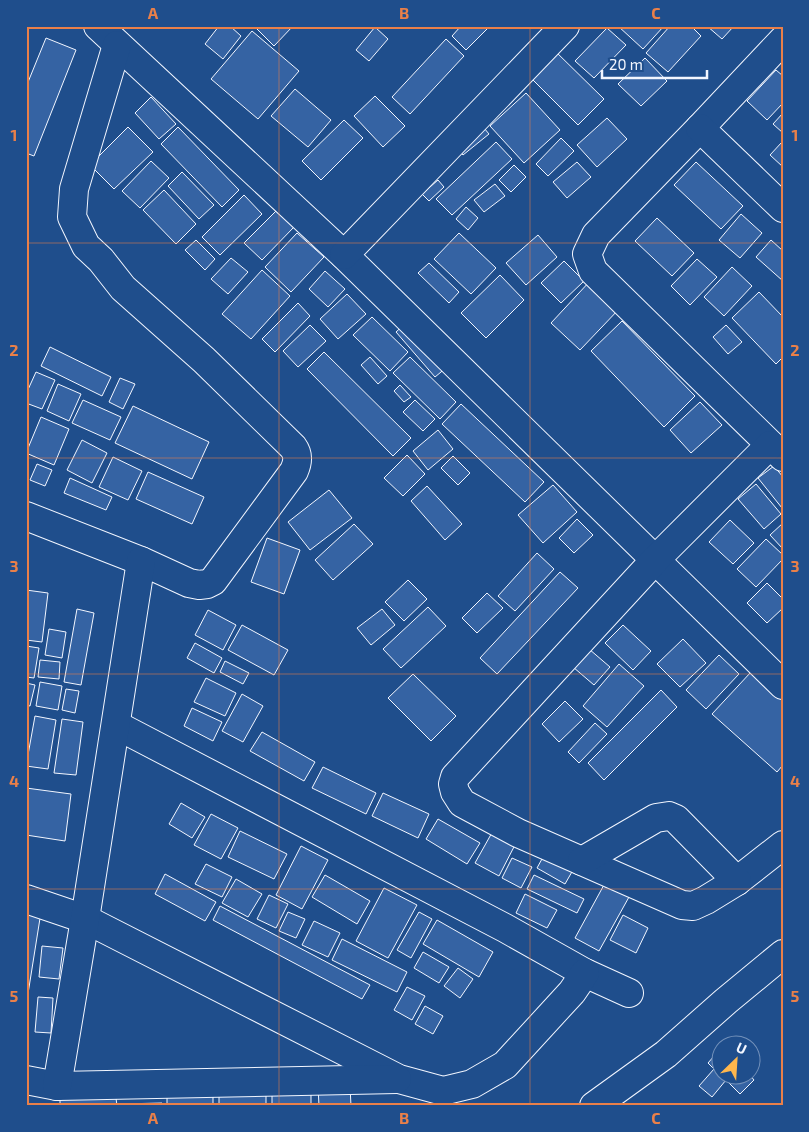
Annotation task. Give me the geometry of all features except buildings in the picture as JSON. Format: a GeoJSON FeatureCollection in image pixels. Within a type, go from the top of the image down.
{"type":"FeatureCollection","features":[{"type":"Feature","properties":{"kind":"street"},"geometry":{"type":"LineString","coordinates":[[344,255],[565,26]]}},
{"type":"Feature","properties":{"kind":"street"},"geometry":{"type":"LineString","coordinates":[[108,36],[344,255],[783,685]]}},
{"type":"Feature","properties":{"kind":"street"},"geometry":{"type":"LineString","coordinates":[[26,516],[142,561],[199,586],[213,581],[294,471],[298,458],[297,452],[293,447],[204,360],[122,288],[100,260],[86,246],[72,218],[74,189],[108,36]]}},
{"type":"Feature","properties":{"kind":"street"},"geometry":{"type":"LineString","coordinates":[[783,40],[596,235],[587,254],[589,265],[593,271],[776,451],[655,560],[455,776],[453,784],[455,792],[462,803],[518,833],[682,905],[693,906],[706,900],[737,881],[783,845]]}},
{"type":"Feature","properties":{"kind":"street"},"geometry":{"type":"LineString","coordinates":[[700,128],[783,208]]}},
{"type":"Feature","properties":{"kind":"street"},"geometry":{"type":"LineString","coordinates":[[57,1086],[86,919],[142,561]]}},
{"type":"Feature","properties":{"kind":"street"},"geometry":{"type":"LineString","coordinates":[[116,725],[505,928],[585,973],[629,993]]}},
{"type":"Feature","properties":{"kind":"street"},"geometry":{"type":"LineString","coordinates":[[582,861],[656,818],[669,816],[676,819],[737,881]]}},
{"type":"Feature","properties":{"kind":"street"},"geometry":{"type":"LineString","coordinates":[[26,899],[86,919],[399,1079],[443,1091],[472,1084],[505,1065],[572,992],[585,973]]}},
{"type":"Feature","properties":{"kind":"street"},"geometry":{"type":"LineString","coordinates":[[594,1106],[666,1054],[783,954]]}},
{"type":"Feature","properties":{"kind":"street"},"geometry":{"type":"LineString","coordinates":[[26,1080],[57,1086],[399,1079]]}}]}
